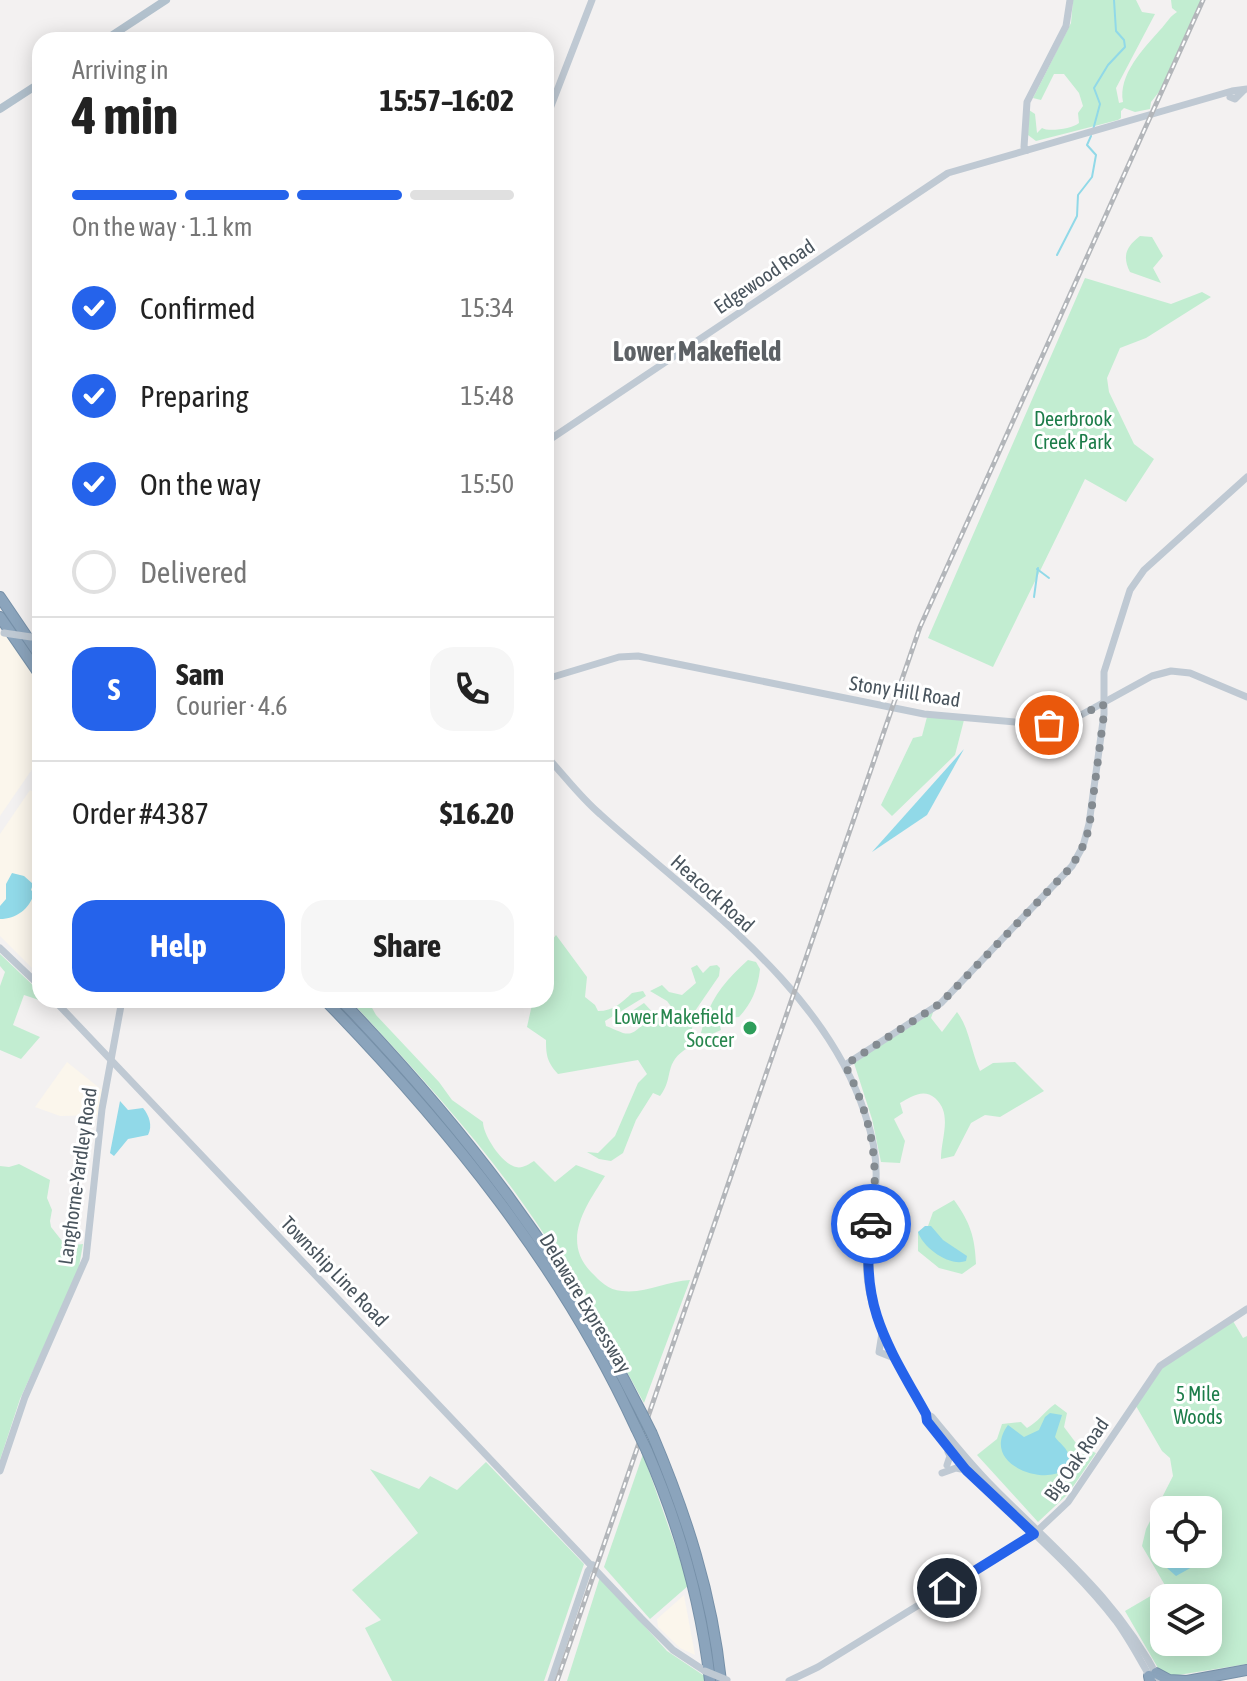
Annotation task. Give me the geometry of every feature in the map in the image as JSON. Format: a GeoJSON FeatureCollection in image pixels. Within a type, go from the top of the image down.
{"type":"FeatureCollection","features":[{"type":"Feature","properties":{"kind":"highway"},"geometry":{"type":"LineString","coordinates":[[2,599],[32,644]]}},
{"type":"Feature","properties":{"kind":"highway"},"geometry":{"type":"LineString","coordinates":[[0,617],[32,663]]}},
{"type":"Feature","properties":{"kind":"highway","name":"Delaware Expressway"},"geometry":{"type":"LineString","coordinates":[[333,1008],[414,1094],[494,1192],[570,1304],[636,1428],[672,1513],[688,1562],[704,1635],[708,1676]]}},
{"type":"Feature","properties":{"kind":"highway","name":"Delaware Expressway"},"geometry":{"type":"LineString","coordinates":[[348,1008],[435,1101],[512,1199],[575,1292],[652,1434],[695,1548],[727,1681]]}},
{"type":"Feature","properties":{"kind":"highway"},"geometry":{"type":"LineString","coordinates":[[1153,1678],[1187,1681],[1247,1670]]}},
{"type":"Feature","properties":{"kind":"main road"},"geometry":{"type":"LineString","coordinates":[[117,32],[166,0]]}},
{"type":"Feature","properties":{"kind":"main road"},"geometry":{"type":"LineString","coordinates":[[0,109],[32,88]]}},
{"type":"Feature","properties":{"kind":"street"},"geometry":{"type":"LineString","coordinates":[[554,98],[592,0]]}},
{"type":"Feature","properties":{"kind":"street"},"geometry":{"type":"LineString","coordinates":[[1070,0],[1066,26],[1029,98],[1024,119],[1028,146],[1043,145],[1246,89]]}},
{"type":"Feature","properties":{"kind":"street","name":"Edgewood Road"},"geometry":{"type":"LineString","coordinates":[[554,437],[940,177],[963,167],[1010,155],[1028,146]]}},
{"type":"Feature","properties":{"kind":"street"},"geometry":{"type":"LineString","coordinates":[[845,1065],[935,1007],[1064,876],[1079,854],[1091,816],[1104,714],[1105,667],[1130,590],[1136,578],[1247,477]]}},
{"type":"Feature","properties":{"kind":"street"},"geometry":{"type":"LineString","coordinates":[[2,632],[32,637]]}},
{"type":"Feature","properties":{"kind":"street","name":"Stony Hill Road"},"geometry":{"type":"LineString","coordinates":[[554,677],[631,655],[929,714],[1057,725],[1103,704],[1152,676],[1172,671],[1190,673],[1247,697]]}},
{"type":"Feature","properties":{"kind":"street","name":"Heacock Road"},"geometry":{"type":"LineString","coordinates":[[554,765],[599,813],[767,965],[817,1022],[845,1065],[865,1113],[877,1176],[866,1264],[870,1297],[897,1361],[926,1414]]}},
{"type":"Feature","properties":{"kind":"street"},"geometry":{"type":"LineString","coordinates":[[0,948],[32,978]]}},
{"type":"Feature","properties":{"kind":"street","name":"Township Line Road"},"geometry":{"type":"LineString","coordinates":[[61,1008],[673,1650],[708,1676]]}},
{"type":"Feature","properties":{"kind":"street","name":"Langhorne-Yardley Road"},"geometry":{"type":"LineString","coordinates":[[0,1471],[22,1405],[86,1258],[105,1090],[120,1008]]}},
{"type":"Feature","properties":{"kind":"street"},"geometry":{"type":"LineString","coordinates":[[94,1043],[108,1045],[116,1031]]}},
{"type":"Feature","properties":{"kind":"street"},"geometry":{"type":"LineString","coordinates":[[105,1090],[114,1076],[125,1077]]}},
{"type":"Feature","properties":{"kind":"street","name":"Big Oak Road"},"geometry":{"type":"LineString","coordinates":[[789,1681],[828,1661],[1037,1532],[1068,1502],[1160,1366],[1247,1309]]}},
{"type":"Feature","properties":{"kind":"street"},"geometry":{"type":"LineString","coordinates":[[926,1414],[927,1421],[966,1470],[1037,1532]]}},
{"type":"Feature","properties":{"kind":"street"},"geometry":{"type":"LineString","coordinates":[[926,1414],[1103,1605],[1153,1678]]}},
{"type":"Feature","properties":{"kind":"street"},"geometry":{"type":"LineString","coordinates":[[946,1446],[950,1456],[947,1465]]}},
{"type":"Feature","properties":{"kind":"street"},"geometry":{"type":"LineString","coordinates":[[960,1451],[970,1451]]}},
{"type":"Feature","properties":{"kind":"street"},"geometry":{"type":"LineString","coordinates":[[942,1473],[956,1468],[966,1470]]}},
{"type":"Feature","properties":{"kind":"street"},"geometry":{"type":"LineString","coordinates":[[551,1681],[588,1571],[593,1565]]}},
{"type":"Feature","properties":{"kind":"street"},"geometry":{"type":"LineString","coordinates":[[708,1676],[727,1681]]}},
{"type":"Feature","properties":{"kind":"shaded area"},"geometry":{"type":"Polygon","coordinates":[[[0,632],[12,634],[32,663],[32,769],[0,816],[0,632]]]}},
{"type":"Feature","properties":{"kind":"shaded area"},"geometry":{"type":"Polygon","coordinates":[[[32,791],[32,968],[0,936],[0,834],[32,791]]]}},
{"type":"Feature","properties":{"kind":"shaded area"},"geometry":{"type":"Polygon","coordinates":[[[67,1062],[102,1090],[98,1115],[60,1116],[35,1107],[67,1062]]]}},
{"type":"Feature","properties":{"kind":"shaded area"},"geometry":{"type":"Polygon","coordinates":[[[684,1595],[695,1655],[680,1648],[658,1627],[657,1619],[684,1595]]]}},
{"type":"Feature","properties":{"kind":"green space"},"geometry":{"type":"Polygon","coordinates":[[[1073,0],[1136,0],[1142,12],[1155,14],[1116,88],[1119,103],[1123,102],[1124,82],[1133,63],[1177,12],[1172,8],[1171,0],[1202,0],[1150,109],[1135,112],[1124,108],[1118,120],[1036,141],[1028,135],[1029,110],[1035,114],[1037,133],[1042,128],[1060,129],[1079,123],[1078,113],[1083,106],[1079,93],[1064,74],[1054,74],[1041,100],[1033,98],[1071,23],[1073,0]]]}},
{"type":"Feature","properties":{"kind":"green space"},"geometry":{"type":"Polygon","coordinates":[[[1140,236],[1152,237],[1163,256],[1153,268],[1161,283],[1130,272],[1127,252],[1140,236]]]}},
{"type":"Feature","properties":{"kind":"green space","name":"Deerbrook Creek Park"},"geometry":{"type":"Polygon","coordinates":[[[1085,278],[1171,304],[1202,292],[1211,297],[1146,338],[1120,348],[1107,378],[1109,392],[1134,444],[1154,459],[1126,502],[1085,479],[993,667],[928,638],[1085,278]]]}},
{"type":"Feature","properties":{"kind":"green space"},"geometry":{"type":"Polygon","coordinates":[[[927,717],[964,720],[955,755],[892,816],[881,805],[913,738],[922,736],[927,717]]]}},
{"type":"Feature","properties":{"kind":"green space"},"geometry":{"type":"Polygon","coordinates":[[[556,935],[587,977],[585,997],[598,1011],[613,1008],[632,993],[643,991],[646,996],[605,1021],[606,1026],[625,1033],[633,1032],[642,1025],[632,1011],[644,1003],[657,1017],[665,1016],[673,1009],[667,1001],[650,991],[662,985],[669,992],[682,995],[696,983],[691,968],[697,965],[703,973],[710,966],[720,968],[719,976],[695,1011],[689,1047],[675,1059],[660,1096],[653,1093],[636,1120],[623,1153],[611,1161],[587,1152],[598,1153],[615,1136],[638,1083],[647,1074],[638,1060],[558,1074],[551,1066],[546,1040],[527,1027],[531,1008],[554,1008],[556,935]]]}},
{"type":"Feature","properties":{"kind":"green space"},"geometry":{"type":"Polygon","coordinates":[[[0,954],[32,984],[32,998],[24,995],[13,1025],[40,1037],[21,1059],[0,1050],[0,986],[5,972],[0,966],[0,954]]]}},
{"type":"Feature","properties":{"kind":"green space"},"geometry":{"type":"Polygon","coordinates":[[[748,960],[756,962],[760,969],[756,989],[747,1006],[739,1017],[718,1018],[721,1030],[712,1034],[701,1033],[718,993],[748,960]]]}},
{"type":"Feature","properties":{"kind":"green space"},"geometry":{"type":"Polygon","coordinates":[[[935,1007],[931,1018],[942,1032],[957,1012],[980,1071],[993,1063],[1015,1062],[1044,1091],[1000,1117],[985,1115],[971,1123],[954,1156],[941,1159],[944,1111],[931,1095],[913,1096],[900,1103],[903,1113],[894,1119],[905,1141],[900,1163],[881,1162],[872,1119],[853,1060],[935,1007]]]}},
{"type":"Feature","properties":{"kind":"green space"},"geometry":{"type":"Polygon","coordinates":[[[357,1008],[372,1008],[452,1100],[483,1122],[486,1134],[505,1161],[521,1167],[534,1161],[555,1182],[576,1165],[605,1176],[584,1211],[577,1235],[582,1260],[601,1282],[613,1289],[631,1291],[690,1280],[644,1403],[602,1327],[541,1229],[483,1151],[357,1008]]]}},
{"type":"Feature","properties":{"kind":"green space"},"geometry":{"type":"Polygon","coordinates":[[[19,1164],[50,1180],[47,1198],[52,1210],[51,1227],[66,1246],[83,1244],[78,1272],[20,1399],[0,1460],[0,1166],[19,1164]]]}},
{"type":"Feature","properties":{"kind":"green space"},"geometry":{"type":"Polygon","coordinates":[[[954,1200],[971,1230],[975,1254],[976,1264],[962,1274],[939,1268],[918,1251],[918,1232],[928,1226],[933,1212],[954,1200]]]}},
{"type":"Feature","properties":{"kind":"green space","name":"5 Mile Woods"},"geometry":{"type":"Polygon","coordinates":[[[1233,1321],[1243,1338],[1247,1336],[1247,1664],[1172,1676],[1158,1668],[1151,1656],[1222,1656],[1222,1584],[1164,1584],[1155,1568],[1222,1568],[1222,1496],[1163,1496],[1173,1476],[1170,1458],[1162,1451],[1136,1406],[1163,1367],[1233,1321]]]}},
{"type":"Feature","properties":{"kind":"green space"},"geometry":{"type":"Polygon","coordinates":[[[1055,1404],[1067,1413],[1064,1427],[1079,1447],[1078,1458],[1089,1450],[1096,1453],[1068,1494],[1038,1522],[977,1455],[997,1439],[1002,1424],[1021,1422],[1027,1428],[1055,1404]]]}},
{"type":"Feature","properties":{"kind":"green space"},"geometry":{"type":"Polygon","coordinates":[[[643,1454],[689,1585],[650,1619],[604,1567],[643,1454]]]}},
{"type":"Feature","properties":{"kind":"green space"},"geometry":{"type":"Polygon","coordinates":[[[486,1462],[584,1564],[544,1681],[392,1681],[365,1628],[381,1620],[352,1590],[418,1533],[370,1469],[419,1489],[430,1476],[457,1490],[486,1462]]]}},
{"type":"Feature","properties":{"kind":"green space","name":"5 Mile Woods"},"geometry":{"type":"Polygon","coordinates":[[[1150,1521],[1150,1560],[1142,1546],[1150,1521]]]}},
{"type":"Feature","properties":{"kind":"green space"},"geometry":{"type":"Polygon","coordinates":[[[600,1577],[667,1651],[706,1677],[706,1681],[567,1681],[600,1577]]]}},
{"type":"Feature","properties":{"kind":"green space","name":"5 Mile Woods"},"geometry":{"type":"Polygon","coordinates":[[[1150,1596],[1150,1654],[1125,1611],[1150,1596]]]}},
{"type":"Feature","properties":{"kind":"water"},"geometry":{"type":"Polygon","coordinates":[[[964,749],[927,815],[872,852],[964,749]]]}},
{"type":"Feature","properties":{"kind":"water"},"geometry":{"type":"Polygon","coordinates":[[[12,873],[24,876],[32,883],[32,897],[22,912],[0,919],[0,906],[6,899],[6,884],[12,873]]]}},
{"type":"Feature","properties":{"kind":"water"},"geometry":{"type":"Polygon","coordinates":[[[120,1101],[128,1110],[143,1108],[149,1117],[150,1128],[148,1135],[128,1139],[114,1156],[110,1153],[120,1101]]]}},
{"type":"Feature","properties":{"kind":"water"},"geometry":{"type":"Polygon","coordinates":[[[925,1226],[931,1226],[943,1240],[967,1256],[966,1261],[945,1259],[931,1250],[918,1232],[925,1226]]]}},
{"type":"Feature","properties":{"kind":"water"},"geometry":{"type":"Polygon","coordinates":[[[1050,1413],[1062,1415],[1055,1437],[1068,1454],[1066,1468],[1056,1474],[1042,1475],[1013,1465],[1004,1455],[1001,1441],[1008,1425],[1024,1437],[1039,1430],[1050,1413]]]}},
{"type":"Feature","properties":{"kind":"water"},"geometry":{"type":"Polygon","coordinates":[[[1167,1568],[1190,1568],[1176,1576],[1167,1568]]]}},
{"type":"Feature","properties":{"kind":"waterway"},"geometry":{"type":"LineString","coordinates":[[1093,130],[1100,104],[1094,88],[1108,65],[1125,47],[1124,40],[1116,31],[1114,0]]}},
{"type":"Feature","properties":{"kind":"waterway"},"geometry":{"type":"LineString","coordinates":[[1057,255],[1077,216],[1078,195],[1092,177],[1096,155],[1087,145],[1091,136]]}},
{"type":"Feature","properties":{"kind":"waterway"},"geometry":{"type":"LineString","coordinates":[[1034,597],[1038,568]]}},
{"type":"Feature","properties":{"kind":"waterway"},"geometry":{"type":"LineString","coordinates":[[1037,569],[1049,578]]}},
{"type":"Feature","properties":{"kind":"railway"},"geometry":{"type":"LineString","coordinates":[[557,1681],[920,627],[1203,0]]}},
{"type":"Feature","properties":{"kind":"way so far"},"geometry":{"type":"LineString","coordinates":[[871,1224],[877,1176],[872,1144],[865,1113],[845,1065],[941,1003],[1062,879],[1076,860],[1089,829],[1103,704],[1065,723],[1049,725]]}},
{"type":"Feature","properties":{"kind":"place","name":"Lower Makefield Soccer"},"geometry":{"type":"Point","coordinates":[750,1028]}},
{"type":"Feature","properties":{"kind":"district","name":"Lower Makefield"},"geometry":{"type":"Point","coordinates":[697,351]}},
{"type":"Feature","properties":{"kind":"route"},"geometry":{"type":"LineString","coordinates":[[871,1224],[866,1264],[870,1297],[886,1338],[927,1421],[966,1470],[1034,1534],[947,1588]]}}]}
